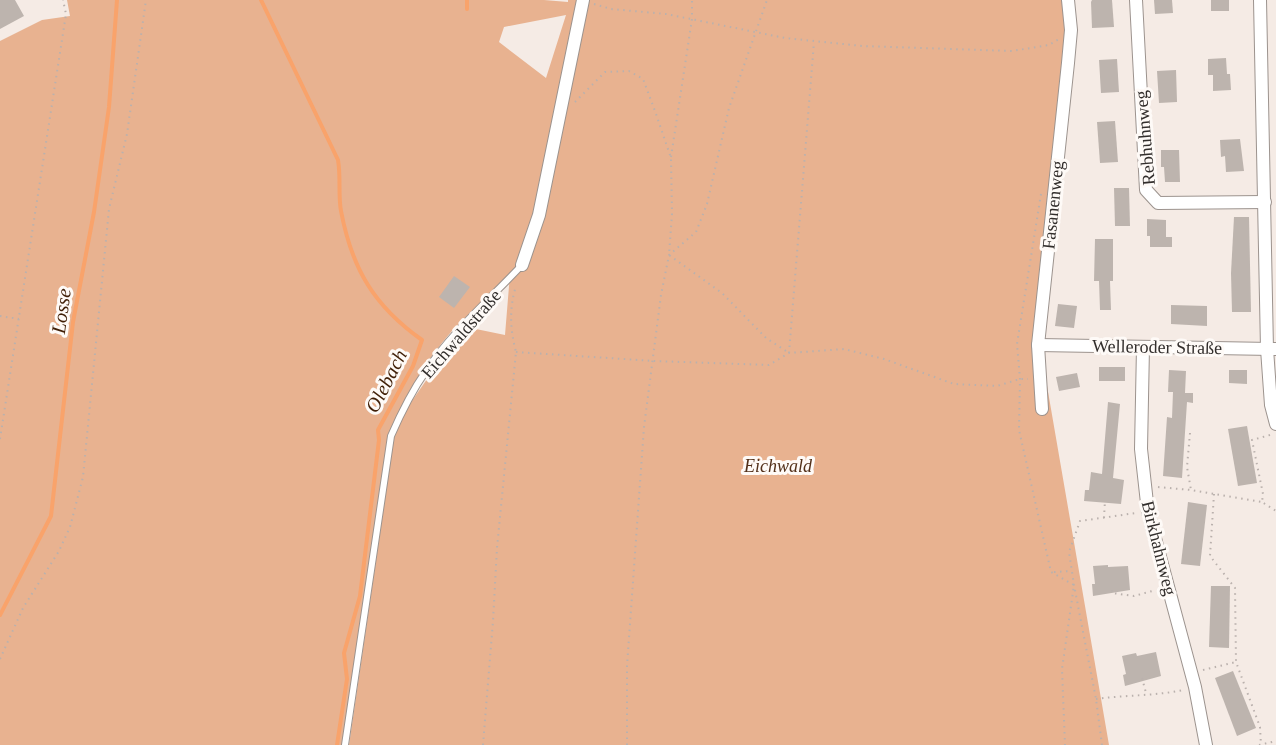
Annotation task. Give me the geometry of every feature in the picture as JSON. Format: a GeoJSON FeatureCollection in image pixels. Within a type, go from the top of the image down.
{"type":"FeatureCollection","features":[{"type":"Feature","properties":{"kind":"street","name":"Eichwaldstraße"},"geometry":{"type":"LineString","coordinates":[[522,265],[539,215],[583,0]]}},
{"type":"Feature","properties":{"kind":"street","name":"Fasanenweg"},"geometry":{"type":"LineString","coordinates":[[1042,409],[1038,345],[1071,30],[1068,0]]}},
{"type":"Feature","properties":{"kind":"street","name":"Rebhuhnweg"},"geometry":{"type":"LineString","coordinates":[[1136,0],[1146,190],[1158,203],[1265,202]]}},
{"type":"Feature","properties":{"kind":"street"},"geometry":{"type":"LineString","coordinates":[[1260,0],[1271,405],[1276,424]]}},
{"type":"Feature","properties":{"kind":"street","name":"Welleroder Straße"},"geometry":{"type":"LineString","coordinates":[[1038,345],[1271,349]]}},
{"type":"Feature","properties":{"kind":"street","name":"Birkhahnweg"},"geometry":{"type":"LineString","coordinates":[[1143,347],[1141,449],[1148,512],[1191,672],[1206,745]]}},
{"type":"Feature","properties":{"kind":"lane","name":"Eichwaldstraße"},"geometry":{"type":"LineString","coordinates":[[345,745],[391,436],[403,409],[426,369],[474,314],[522,265]]}},
{"type":"Feature","properties":{"kind":"path"},"geometry":{"type":"LineString","coordinates":[[0,439],[66,14],[63,0]]}},
{"type":"Feature","properties":{"kind":"path"},"geometry":{"type":"LineString","coordinates":[[0,659],[22,608],[59,551],[70,527],[83,477],[109,209],[127,134],[146,0]]}},
{"type":"Feature","properties":{"kind":"path"},"geometry":{"type":"LineString","coordinates":[[583,0],[611,9],[666,14],[755,33],[862,46],[1012,51],[1049,45],[1071,30]]}},
{"type":"Feature","properties":{"kind":"path"},"geometry":{"type":"LineString","coordinates":[[627,745],[627,666],[642,450],[661,295],[669,255],[672,214],[671,158],[692,19],[692,0]]}},
{"type":"Feature","properties":{"kind":"path"},"geometry":{"type":"LineString","coordinates":[[669,255],[696,232],[707,204],[729,108],[767,0]]}},
{"type":"Feature","properties":{"kind":"path"},"geometry":{"type":"LineString","coordinates":[[789,353],[814,41]]}},
{"type":"Feature","properties":{"kind":"path"},"geometry":{"type":"LineString","coordinates":[[560,110],[570,107],[605,72],[629,70],[643,79],[671,158]]}},
{"type":"Feature","properties":{"kind":"path"},"geometry":{"type":"LineString","coordinates":[[1041,194],[1017,344],[1020,379],[1019,430],[1051,572],[1074,585]]}},
{"type":"Feature","properties":{"kind":"path"},"geometry":{"type":"LineString","coordinates":[[669,255],[722,293],[766,338],[789,353]]}},
{"type":"Feature","properties":{"kind":"path"},"geometry":{"type":"LineString","coordinates":[[483,745],[493,621],[496,548],[516,352],[511,332],[511,303],[522,265]]}},
{"type":"Feature","properties":{"kind":"path"},"geometry":{"type":"LineString","coordinates":[[0,316],[19,319]]}},
{"type":"Feature","properties":{"kind":"path"},"geometry":{"type":"LineString","coordinates":[[516,352],[654,361],[769,364],[789,353],[844,349],[884,359],[954,384],[997,386],[1020,379],[1040,378]]}},
{"type":"Feature","properties":{"kind":"path"},"geometry":{"type":"LineString","coordinates":[[1190,433],[1188,467],[1191,490]]}},
{"type":"Feature","properties":{"kind":"path"},"geometry":{"type":"LineString","coordinates":[[1262,502],[1263,494],[1252,440],[1269,435]]}},
{"type":"Feature","properties":{"kind":"path"},"geometry":{"type":"LineString","coordinates":[[1145,486],[1191,490],[1262,502],[1276,511]]}},
{"type":"Feature","properties":{"kind":"path"},"geometry":{"type":"LineString","coordinates":[[1214,494],[1209,552],[1236,588],[1236,662],[1260,727],[1260,745],[1276,741]]}},
{"type":"Feature","properties":{"kind":"path"},"geometry":{"type":"LineString","coordinates":[[1104,518],[1105,500]]}},
{"type":"Feature","properties":{"kind":"path"},"geometry":{"type":"LineString","coordinates":[[1102,745],[1096,699],[1069,552],[1080,521],[1148,512]]}},
{"type":"Feature","properties":{"kind":"path"},"geometry":{"type":"LineString","coordinates":[[1051,572],[1062,573],[1073,570]]}},
{"type":"Feature","properties":{"kind":"path"},"geometry":{"type":"LineString","coordinates":[[1065,745],[1062,669],[1074,585]]}},
{"type":"Feature","properties":{"kind":"path"},"geometry":{"type":"LineString","coordinates":[[1112,590],[1112,593],[1134,596],[1151,592]]}},
{"type":"Feature","properties":{"kind":"path"},"geometry":{"type":"LineString","coordinates":[[1191,672],[1236,662]]}},
{"type":"Feature","properties":{"kind":"path"},"geometry":{"type":"LineString","coordinates":[[1142,678],[1146,693]]}},
{"type":"Feature","properties":{"kind":"path"},"geometry":{"type":"LineString","coordinates":[[1096,699],[1146,693],[1161,694],[1180,690]]}},
{"type":"Feature","properties":{"kind":"green space","name":"Eichwald"},"geometry":{"type":"Polygon","coordinates":[[[67,0],[544,0],[568,2],[568,0],[1071,0],[1041,351],[1109,745],[349,745],[394,437],[407,408],[450,346],[471,328],[505,335],[510,274],[441,344],[416,381],[389,434],[343,745],[0,745],[0,41],[42,20],[70,16],[67,0]],[[566,15],[504,27],[499,42],[546,78],[566,15]]]}},
{"type":"Feature","properties":{"kind":"building"},"geometry":{"type":"Polygon","coordinates":[[[0,0],[15,0],[24,16],[0,29],[0,0]]]}},
{"type":"Feature","properties":{"kind":"building"},"geometry":{"type":"Polygon","coordinates":[[[1092,0],[1112,0],[1114,27],[1092,28],[1092,0]]]}},
{"type":"Feature","properties":{"kind":"building"},"geometry":{"type":"Polygon","coordinates":[[[1154,0],[1172,0],[1173,13],[1155,14],[1154,0]]]}},
{"type":"Feature","properties":{"kind":"building"},"geometry":{"type":"Polygon","coordinates":[[[1211,0],[1229,0],[1229,11],[1211,11],[1211,0]]]}},
{"type":"Feature","properties":{"kind":"building"},"geometry":{"type":"Polygon","coordinates":[[[1226,58],[1231,90],[1213,91],[1213,75],[1208,75],[1208,59],[1226,58]]]}},
{"type":"Feature","properties":{"kind":"building"},"geometry":{"type":"Polygon","coordinates":[[[1117,59],[1119,92],[1101,93],[1099,60],[1117,59]]]}},
{"type":"Feature","properties":{"kind":"building"},"geometry":{"type":"Polygon","coordinates":[[[1176,70],[1177,102],[1159,103],[1157,71],[1176,70]]]}},
{"type":"Feature","properties":{"kind":"building"},"geometry":{"type":"Polygon","coordinates":[[[1115,121],[1118,162],[1100,163],[1097,122],[1115,121]]]}},
{"type":"Feature","properties":{"kind":"building"},"geometry":{"type":"Polygon","coordinates":[[[1240,139],[1244,171],[1226,172],[1225,156],[1221,157],[1220,140],[1240,139]]]}},
{"type":"Feature","properties":{"kind":"building"},"geometry":{"type":"Polygon","coordinates":[[[1161,150],[1179,150],[1180,182],[1165,182],[1164,167],[1161,167],[1161,150]]]}},
{"type":"Feature","properties":{"kind":"building"},"geometry":{"type":"Polygon","coordinates":[[[1114,188],[1129,188],[1130,226],[1115,226],[1114,188]]]}},
{"type":"Feature","properties":{"kind":"building"},"geometry":{"type":"Polygon","coordinates":[[[1234,217],[1249,217],[1251,312],[1232,312],[1231,273],[1234,217]]]}},
{"type":"Feature","properties":{"kind":"building"},"geometry":{"type":"Polygon","coordinates":[[[1147,219],[1166,220],[1166,237],[1172,237],[1172,247],[1150,247],[1150,236],[1147,236],[1147,219]]]}},
{"type":"Feature","properties":{"kind":"building"},"geometry":{"type":"Polygon","coordinates":[[[1095,239],[1113,239],[1113,281],[1110,281],[1111,310],[1100,310],[1099,281],[1094,281],[1095,239]]]}},
{"type":"Feature","properties":{"kind":"building"},"geometry":{"type":"Polygon","coordinates":[[[454,276],[470,287],[454,308],[439,297],[454,276]]]}},
{"type":"Feature","properties":{"kind":"building"},"geometry":{"type":"Polygon","coordinates":[[[1058,304],[1077,306],[1074,328],[1055,326],[1058,304]]]}},
{"type":"Feature","properties":{"kind":"building"},"geometry":{"type":"Polygon","coordinates":[[[1171,305],[1207,306],[1207,326],[1171,324],[1171,305]]]}},
{"type":"Feature","properties":{"kind":"building"},"geometry":{"type":"Polygon","coordinates":[[[1099,367],[1125,367],[1125,381],[1099,381],[1099,367]]]}},
{"type":"Feature","properties":{"kind":"building"},"geometry":{"type":"Polygon","coordinates":[[[1169,370],[1186,371],[1185,393],[1193,393],[1193,403],[1187,402],[1182,478],[1163,476],[1167,417],[1172,418],[1173,392],[1168,392],[1169,370]]]}},
{"type":"Feature","properties":{"kind":"building"},"geometry":{"type":"Polygon","coordinates":[[[1229,370],[1247,370],[1247,384],[1229,383],[1229,370]]]}},
{"type":"Feature","properties":{"kind":"building"},"geometry":{"type":"Polygon","coordinates":[[[1077,373],[1080,387],[1059,391],[1056,377],[1077,373]]]}},
{"type":"Feature","properties":{"kind":"building"},"geometry":{"type":"Polygon","coordinates":[[[1108,402],[1120,404],[1113,478],[1124,480],[1121,504],[1084,501],[1085,490],[1089,490],[1091,472],[1102,474],[1108,402]]]}},
{"type":"Feature","properties":{"kind":"building"},"geometry":{"type":"Polygon","coordinates":[[[1247,426],[1257,483],[1238,486],[1228,429],[1247,426]]]}},
{"type":"Feature","properties":{"kind":"building"},"geometry":{"type":"Polygon","coordinates":[[[1188,502],[1207,505],[1200,566],[1181,564],[1188,502]]]}},
{"type":"Feature","properties":{"kind":"building"},"geometry":{"type":"Polygon","coordinates":[[[1108,565],[1108,567],[1128,566],[1130,590],[1093,596],[1092,584],[1095,584],[1093,566],[1108,565]]]}},
{"type":"Feature","properties":{"kind":"building"},"geometry":{"type":"Polygon","coordinates":[[[1211,586],[1230,586],[1229,648],[1209,647],[1211,586]]]}},
{"type":"Feature","properties":{"kind":"building"},"geometry":{"type":"Polygon","coordinates":[[[1156,652],[1161,676],[1125,686],[1123,675],[1126,674],[1122,656],[1156,652]]]}},
{"type":"Feature","properties":{"kind":"building"},"geometry":{"type":"Polygon","coordinates":[[[1233,671],[1256,728],[1237,736],[1215,678],[1233,671]]]}},
{"type":"Feature","properties":{"kind":"waterway","name":"Losse"},"geometry":{"type":"LineString","coordinates":[[0,615],[51,516],[73,322],[94,212],[109,107],[117,0]]}},
{"type":"Feature","properties":{"kind":"waterway","name":"Olebach"},"geometry":{"type":"LineString","coordinates":[[261,0],[338,160],[341,211],[359,268],[378,300],[405,327],[422,340],[413,366],[378,430],[379,440],[360,596],[344,653],[347,679],[337,745]]}},
{"type":"Feature","properties":{"kind":"waterway"},"geometry":{"type":"LineString","coordinates":[[467,0],[467,9]]}}]}
